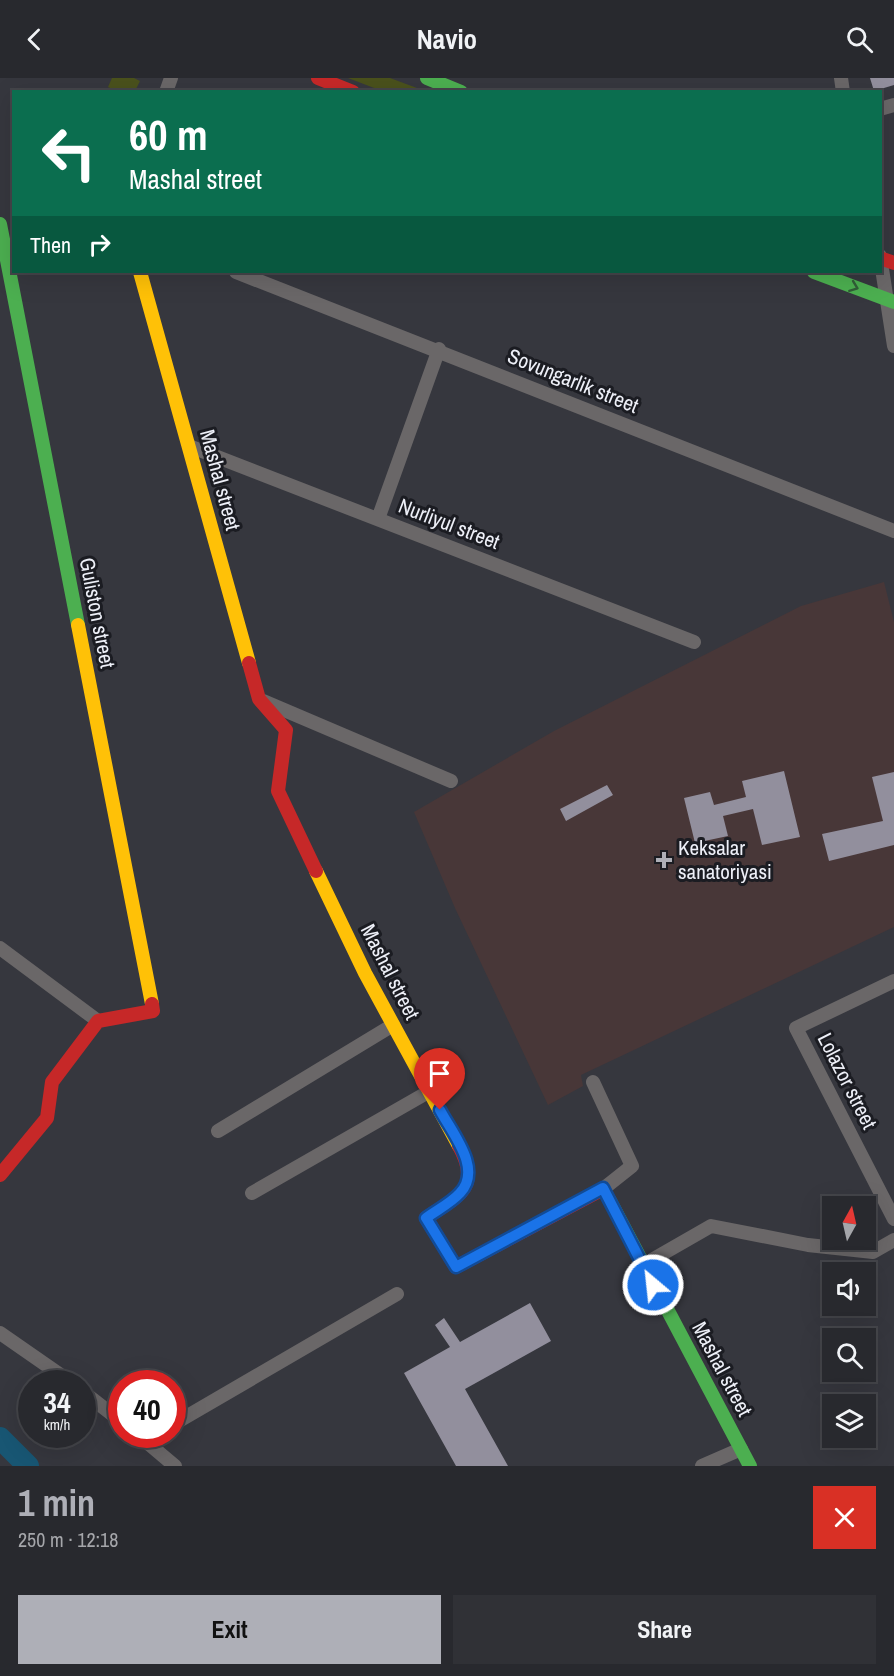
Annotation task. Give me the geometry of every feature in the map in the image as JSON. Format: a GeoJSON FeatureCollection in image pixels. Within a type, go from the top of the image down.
{"type":"FeatureCollection","features":[{"type":"Feature","properties":{"kind":"street"},"geometry":{"type":"LineString","coordinates":[[318,78],[348,90]]}},
{"type":"Feature","properties":{"kind":"street"},"geometry":{"type":"LineString","coordinates":[[427,78],[456,90]]}},
{"type":"Feature","properties":{"kind":"street","name":"Guliston street"},"geometry":{"type":"LineString","coordinates":[[0,224],[153,1011],[98,1022]]}},
{"type":"Feature","properties":{"kind":"street"},"geometry":{"type":"LineString","coordinates":[[882,262],[891,301],[894,346]]}},
{"type":"Feature","properties":{"kind":"street","name":"Mashal street"},"geometry":{"type":"LineString","coordinates":[[140,273],[259,699],[286,730],[278,791],[364,973],[469,1164],[467,1184],[459,1194],[426,1218],[456,1267],[603,1188],[750,1466]]}},
{"type":"Feature","properties":{"kind":"street","name":"Sovungarlik street"},"geometry":{"type":"LineString","coordinates":[[239,273],[439,349],[894,531]]}},
{"type":"Feature","properties":{"kind":"street"},"geometry":{"type":"LineString","coordinates":[[817,273],[891,301]]}},
{"type":"Feature","properties":{"kind":"street"},"geometry":{"type":"LineString","coordinates":[[378,519],[439,349]]}},
{"type":"Feature","properties":{"kind":"street","name":"Nurliyul street"},"geometry":{"type":"LineString","coordinates":[[189,446],[694,642]]}},
{"type":"Feature","properties":{"kind":"street"},"geometry":{"type":"LineString","coordinates":[[259,699],[451,781]]}},
{"type":"Feature","properties":{"kind":"street"},"geometry":{"type":"LineString","coordinates":[[0,948],[98,1022],[52,1082],[47,1118],[0,1175]]}},
{"type":"Feature","properties":{"kind":"street","name":"Lolazor street"},"geometry":{"type":"LineString","coordinates":[[894,981],[796,1028],[894,1219]]}},
{"type":"Feature","properties":{"kind":"street"},"geometry":{"type":"LineString","coordinates":[[218,1131],[393,1025]]}},
{"type":"Feature","properties":{"kind":"street"},"geometry":{"type":"LineString","coordinates":[[593,1082],[632,1166],[603,1188]]}},
{"type":"Feature","properties":{"kind":"street"},"geometry":{"type":"LineString","coordinates":[[252,1193],[430,1091]]}},
{"type":"Feature","properties":{"kind":"street"},"geometry":{"type":"LineString","coordinates":[[642,1264],[711,1226],[808,1245],[873,1252],[894,1240]]}},
{"type":"Feature","properties":{"kind":"street"},"geometry":{"type":"LineString","coordinates":[[186,1417],[397,1293]]}},
{"type":"Feature","properties":{"kind":"street"},"geometry":{"type":"LineString","coordinates":[[0,1333],[53,1370]]}},
{"type":"Feature","properties":{"kind":"street"},"geometry":{"type":"LineString","coordinates":[[96,1402],[108,1411]]}},
{"type":"Feature","properties":{"kind":"street"},"geometry":{"type":"LineString","coordinates":[[158,1448],[175,1466]]}},
{"type":"Feature","properties":{"kind":"street"},"geometry":{"type":"LineString","coordinates":[[702,1466],[741,1449]]}},
{"type":"Feature","properties":{"kind":"shaded area","name":"Keksalar sanatoriyasi"},"geometry":{"type":"Polygon","coordinates":[[[884,582],[894,622],[894,927],[581,1075],[583,1086],[548,1105],[455,908],[414,812],[554,731],[801,606],[884,582]]]}},
{"type":"Feature","properties":{"kind":"green space"},"geometry":{"type":"Polygon","coordinates":[[[112,78],[134,78],[140,81],[136,90],[114,90],[108,87],[112,78]]]}},
{"type":"Feature","properties":{"kind":"green space"},"geometry":{"type":"Polygon","coordinates":[[[348,78],[390,78],[422,90],[379,90],[348,78]]]}},
{"type":"Feature","properties":{"kind":"building"},"geometry":{"type":"Polygon","coordinates":[[[870,78],[894,78],[894,85],[874,90],[870,78]]]}},
{"type":"Feature","properties":{"kind":"building"},"geometry":{"type":"Polygon","coordinates":[[[784,771],[800,837],[762,845],[753,809],[723,816],[728,836],[695,843],[684,798],[710,792],[714,805],[746,797],[742,781],[784,771]]]}},
{"type":"Feature","properties":{"kind":"building"},"geometry":{"type":"Polygon","coordinates":[[[894,772],[894,845],[829,861],[822,834],[883,821],[872,777],[894,772]]]}},
{"type":"Feature","properties":{"kind":"building"},"geometry":{"type":"Polygon","coordinates":[[[607,785],[613,795],[566,821],[560,809],[607,785]]]}},
{"type":"Feature","properties":{"kind":"building"},"geometry":{"type":"Polygon","coordinates":[[[530,1303],[551,1341],[465,1389],[508,1466],[456,1466],[404,1373],[450,1347],[435,1325],[444,1318],[460,1342],[530,1303]]]}},
{"type":"Feature","properties":{"kind":"waterway"},"geometry":{"type":"LineString","coordinates":[[0,1438],[28,1466]]}},
{"type":"Feature","properties":{"kind":"traffic: fast"},"geometry":{"type":"LineString","coordinates":[[427,78],[456,90]]}},
{"type":"Feature","properties":{"kind":"traffic: fast"},"geometry":{"type":"LineString","coordinates":[[0,224],[78,625]]}},
{"type":"Feature","properties":{"kind":"traffic: fast"},"geometry":{"type":"LineString","coordinates":[[817,273],[894,302]]}},
{"type":"Feature","properties":{"kind":"traffic: fast"},"geometry":{"type":"LineString","coordinates":[[610,1201],[750,1466]]}},
{"type":"Feature","properties":{"kind":"traffic: slow"},"geometry":{"type":"LineString","coordinates":[[140,273],[249,663]]}},
{"type":"Feature","properties":{"kind":"traffic: slow"},"geometry":{"type":"LineString","coordinates":[[78,625],[152,1004]]}},
{"type":"Feature","properties":{"kind":"traffic: slow"},"geometry":{"type":"LineString","coordinates":[[316,871],[365,973],[459,1146]]}},
{"type":"Feature","properties":{"kind":"traffic: jam"},"geometry":{"type":"LineString","coordinates":[[318,78],[348,90]]}},
{"type":"Feature","properties":{"kind":"traffic: jam"},"geometry":{"type":"LineString","coordinates":[[882,259],[894,263]]}},
{"type":"Feature","properties":{"kind":"traffic: jam"},"geometry":{"type":"LineString","coordinates":[[249,663],[259,699],[286,730],[278,791],[316,871]]}},
{"type":"Feature","properties":{"kind":"traffic: jam"},"geometry":{"type":"LineString","coordinates":[[0,1175],[47,1118],[52,1082],[98,1021],[153,1011],[152,1004]]}},
{"type":"Feature","properties":{"kind":"traffic: jam"},"geometry":{"type":"LineString","coordinates":[[459,1146],[468,1172],[463,1190],[457,1197],[426,1218],[456,1267],[603,1189],[610,1201]]}},
{"type":"Feature","properties":{"kind":"place","name":"Keksalar sanatoriyasi"},"geometry":{"type":"Point","coordinates":[664,860]}},
{"type":"Feature","properties":{"kind":"route"},"geometry":{"type":"LineString","coordinates":[[440,1110],[469,1164],[467,1184],[459,1194],[426,1218],[456,1267],[603,1188],[653,1285]]}}]}
